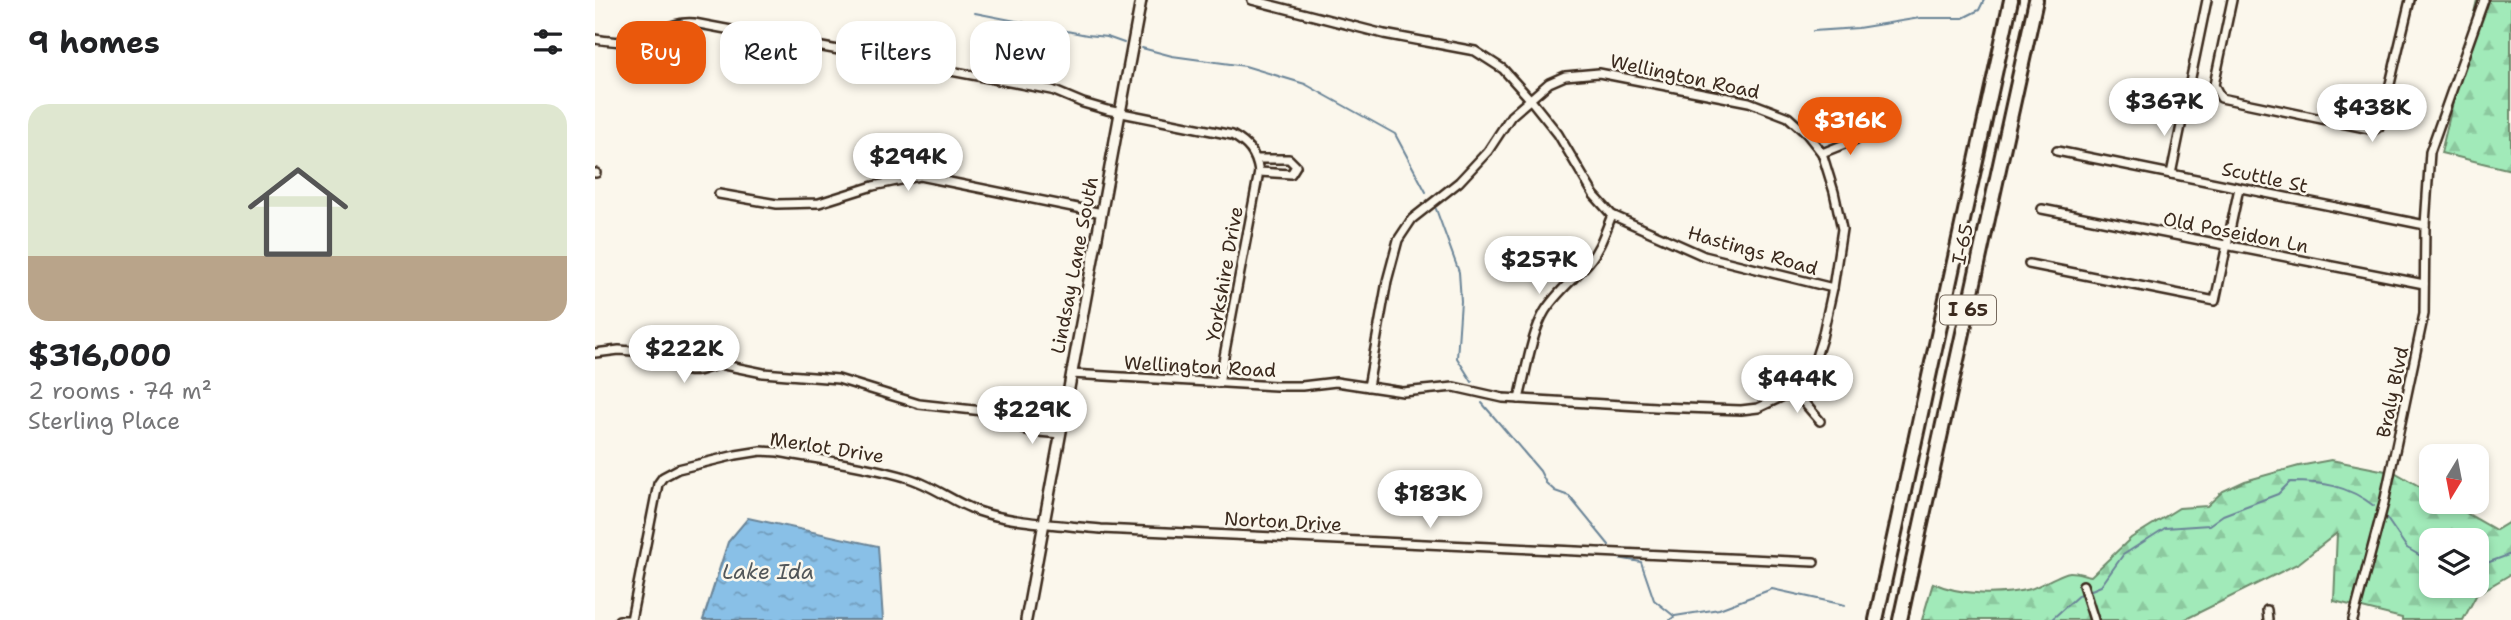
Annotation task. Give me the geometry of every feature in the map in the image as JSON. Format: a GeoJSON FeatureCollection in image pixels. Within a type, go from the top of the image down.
{"type":"FeatureCollection","features":[{"type":"Feature","properties":{"kind":"highway","name":"I 65"},"geometry":{"type":"LineString","coordinates":[[1876,620],[2011,0]]}},
{"type":"Feature","properties":{"kind":"highway","name":"I-65"},"geometry":{"type":"LineString","coordinates":[[1901,620],[2036,0]]}},
{"type":"Feature","properties":{"kind":"street","name":"Lindsay Lane South"},"geometry":{"type":"LineString","coordinates":[[1026,620],[1141,0]]}},
{"type":"Feature","properties":{"kind":"street","name":"Hastings Road"},"geometry":{"type":"LineString","coordinates":[[1252,0],[1384,34],[1475,51],[1503,69],[1529,99],[1558,134],[1594,195],[1612,215],[1704,256],[1833,288]]}},
{"type":"Feature","properties":{"kind":"street"},"geometry":{"type":"LineString","coordinates":[[2171,174],[2207,0]]}},
{"type":"Feature","properties":{"kind":"street"},"geometry":{"type":"LineString","coordinates":[[2232,0],[2214,85],[2221,97],[2374,130],[2381,126],[2410,0]]}},
{"type":"Feature","properties":{"kind":"street","name":"Braly Blvd"},"geometry":{"type":"LineString","coordinates":[[2353,620],[2372,552],[2424,314],[2425,225],[2430,152],[2484,0]]}},
{"type":"Feature","properties":{"kind":"street"},"geometry":{"type":"LineString","coordinates":[[595,39],[628,42],[667,35],[694,23],[1052,90],[1083,103],[1232,135],[1246,143],[1257,159],[1289,159],[1296,166],[1291,174],[1259,172]]}},
{"type":"Feature","properties":{"kind":"street","name":"Wellington Road"},"geometry":{"type":"LineString","coordinates":[[1071,374],[1289,386],[1336,382],[1369,387],[1403,392],[1454,387],[1519,399],[1741,410],[1758,408],[1794,391],[1815,360],[1833,288],[1842,229],[1822,153],[1789,117],[1749,103],[1599,73],[1565,76],[1549,83],[1511,116],[1487,151],[1459,182],[1412,219],[1398,240],[1387,281],[1369,387]]}},
{"type":"Feature","properties":{"kind":"street"},"geometry":{"type":"LineString","coordinates":[[1822,153],[1867,135]]}},
{"type":"Feature","properties":{"kind":"street","name":"Scuttle St"},"geometry":{"type":"LineString","coordinates":[[2057,151],[2425,225]]}},
{"type":"Feature","properties":{"kind":"street","name":"Yorkshire Drive"},"geometry":{"type":"LineString","coordinates":[[1219,383],[1259,172],[1257,159]]}},
{"type":"Feature","properties":{"kind":"street"},"geometry":{"type":"LineString","coordinates":[[719,194],[777,204],[818,202],[920,176],[1102,213]]}},
{"type":"Feature","properties":{"kind":"street"},"geometry":{"type":"LineString","coordinates":[[2029,264],[2215,301],[2239,188]]}},
{"type":"Feature","properties":{"kind":"street","name":"Old Poseidon Ln"},"geometry":{"type":"LineString","coordinates":[[2042,209],[2424,284]]}},
{"type":"Feature","properties":{"kind":"street"},"geometry":{"type":"LineString","coordinates":[[1519,399],[1543,313],[1589,262],[1603,240],[1612,215]]}},
{"type":"Feature","properties":{"kind":"street"},"geometry":{"type":"LineString","coordinates":[[595,353],[619,350],[659,352],[683,345],[696,346],[719,364],[763,373],[838,379],[919,404],[983,411],[1014,422],[1027,431],[1061,435]]}},
{"type":"Feature","properties":{"kind":"street"},"geometry":{"type":"LineString","coordinates":[[659,352],[678,370],[696,373],[719,364]]}},
{"type":"Feature","properties":{"kind":"street"},"geometry":{"type":"LineString","coordinates":[[1794,391],[1820,421]]}},
{"type":"Feature","properties":{"kind":"street","name":"Merlot Drive"},"geometry":{"type":"LineString","coordinates":[[619,620],[629,620],[656,494],[663,477],[678,469],[736,455],[761,451],[778,452],[904,476],[928,484],[980,512],[1044,523]]}},
{"type":"Feature","properties":{"kind":"street","name":"Norton Drive"},"geometry":{"type":"LineString","coordinates":[[1044,523],[1128,530],[1814,562]]}},
{"type":"Feature","properties":{"kind":"street"},"geometry":{"type":"LineString","coordinates":[[2083,585],[2094,620]]}},
{"type":"Feature","properties":{"kind":"street"},"geometry":{"type":"LineString","coordinates":[[2267,610],[2268,620]]}},
{"type":"Feature","properties":{"kind":"green space"},"geometry":{"type":"Polygon","coordinates":[[[2477,0],[2511,0],[2511,170],[2441,153],[2477,0]]]}},
{"type":"Feature","properties":{"kind":"green space"},"geometry":{"type":"Polygon","coordinates":[[[2331,460],[2396,473],[2419,486],[2419,514],[2468,514],[2496,530],[2511,521],[2511,574],[2489,587],[2489,528],[2419,528],[2419,598],[2475,598],[2463,620],[2402,620],[2334,601],[2337,533],[2299,563],[2184,620],[1922,620],[1933,583],[1956,590],[1994,594],[2030,589],[2070,572],[2091,576],[2131,538],[2179,508],[2207,506],[2223,491],[2245,481],[2331,460]]]}},
{"type":"Feature","properties":{"kind":"water","name":"Lake Ida"},"geometry":{"type":"Polygon","coordinates":[[[748,518],[878,546],[883,620],[703,620],[728,542],[748,518]]]}},
{"type":"Feature","properties":{"kind":"waterway"},"geometry":{"type":"LineString","coordinates":[[1813,31],[1858,28],[1920,18],[1963,18],[1979,10],[1984,0]]}},
{"type":"Feature","properties":{"kind":"waterway"},"geometry":{"type":"LineString","coordinates":[[975,13],[1107,37],[1124,43]]}},
{"type":"Feature","properties":{"kind":"waterway"},"geometry":{"type":"LineString","coordinates":[[1142,48],[1172,56],[1245,66],[1305,84],[1395,134],[1426,192]]}},
{"type":"Feature","properties":{"kind":"waterway"},"geometry":{"type":"LineString","coordinates":[[1436,209],[1459,272],[1461,301],[1457,358],[1472,382]]}},
{"type":"Feature","properties":{"kind":"waterway"},"geometry":{"type":"LineString","coordinates":[[1482,403],[1540,471],[1546,483],[1555,491],[1569,496],[1609,545]]}},
{"type":"Feature","properties":{"kind":"waterway"},"geometry":{"type":"LineString","coordinates":[[2089,591],[2101,586],[2123,555],[2165,528],[2209,525],[2223,515],[2278,494],[2290,482],[2334,486],[2354,493],[2374,506]]}},
{"type":"Feature","properties":{"kind":"waterway"},"geometry":{"type":"LineString","coordinates":[[2385,516],[2407,548],[2419,555]]}},
{"type":"Feature","properties":{"kind":"waterway"},"geometry":{"type":"LineString","coordinates":[[2489,562],[2511,554]]}},
{"type":"Feature","properties":{"kind":"waterway"},"geometry":{"type":"LineString","coordinates":[[1618,558],[1641,562],[1654,600],[1674,616]]}},
{"type":"Feature","properties":{"kind":"waterway"},"geometry":{"type":"LineString","coordinates":[[1670,620],[1675,616],[1719,609],[1772,589],[1845,605]]}},
{"type":"Feature","properties":{"kind":"waterway"},"geometry":{"type":"LineString","coordinates":[[2051,620],[2081,593]]}}]}
